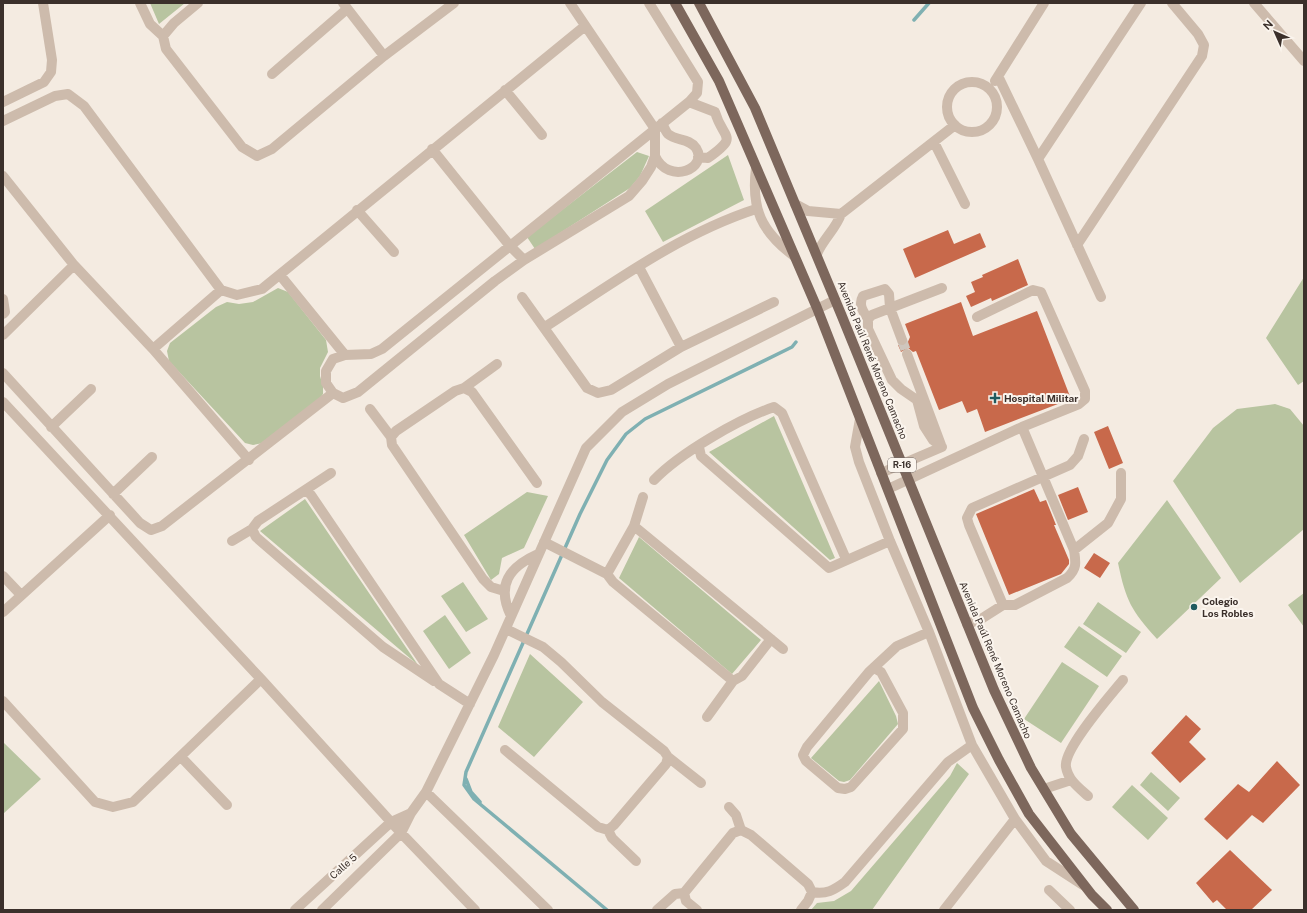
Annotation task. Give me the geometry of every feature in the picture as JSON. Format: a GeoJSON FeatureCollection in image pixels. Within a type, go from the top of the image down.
{"type":"FeatureCollection","features":[{"type":"Feature","properties":{"kind":"main road","name":"R-16"},"geometry":{"type":"LineString","coordinates":[[675,3],[719,81],[816,308],[973,708],[999,760],[1029,814],[1085,886],[1107,910]]}},
{"type":"Feature","properties":{"kind":"main road","name":"Avenida Paúl René Moreno Camacho"},"geometry":{"type":"LineString","coordinates":[[699,3],[755,108],[817,254],[901,464],[997,697],[1031,768],[1071,834],[1134,910]]}},
{"type":"Feature","properties":{"kind":"street"},"geometry":{"type":"LineString","coordinates":[[3,102],[44,82],[51,72],[52,60],[43,3]]}},
{"type":"Feature","properties":{"kind":"street"},"geometry":{"type":"LineString","coordinates":[[140,3],[150,24],[163,36],[166,49],[242,146],[257,156],[272,149],[384,56],[454,3]]}},
{"type":"Feature","properties":{"kind":"street"},"geometry":{"type":"LineString","coordinates":[[163,36],[174,23],[198,3]]}},
{"type":"Feature","properties":{"kind":"street"},"geometry":{"type":"LineString","coordinates":[[570,3],[658,126],[668,134],[690,141],[696,148],[698,157],[694,166],[684,172],[675,173],[665,170],[658,164],[654,156]]}},
{"type":"Feature","properties":{"kind":"street"},"geometry":{"type":"LineString","coordinates":[[649,3],[698,82],[697,93],[689,102],[658,126],[382,349],[363,356],[345,355],[333,359],[326,371],[326,383],[334,393],[344,398],[358,392],[495,281],[524,260],[629,196],[642,181],[651,167],[658,126]]}},
{"type":"Feature","properties":{"kind":"street"},"geometry":{"type":"LineString","coordinates":[[990,89],[1044,3]]}},
{"type":"Feature","properties":{"kind":"street"},"geometry":{"type":"LineString","coordinates":[[1038,159],[1141,3]]}},
{"type":"Feature","properties":{"kind":"street"},"geometry":{"type":"LineString","coordinates":[[1077,245],[1202,56],[1204,45],[1198,34],[1172,3]]}},
{"type":"Feature","properties":{"kind":"street"},"geometry":{"type":"LineString","coordinates":[[1254,3],[1304,61]]}},
{"type":"Feature","properties":{"kind":"street"},"geometry":{"type":"LineString","coordinates":[[272,74],[345,6],[384,56]]}},
{"type":"Feature","properties":{"kind":"street"},"geometry":{"type":"LineString","coordinates":[[3,121],[56,96],[68,94],[84,106],[221,290],[237,295],[262,289],[357,210],[585,26]]}},
{"type":"Feature","properties":{"kind":"street"},"geometry":{"type":"LineString","coordinates":[[998,76],[1101,297]]}},
{"type":"Feature","properties":{"kind":"street"},"geometry":{"type":"LineString","coordinates":[[972,82],[982,84],[990,89],[995,97],[997,107],[996,116],[990,125],[982,130],[973,132],[963,130],[955,125],[949,117],[947,108],[949,98],[954,90],[963,84],[972,82]]}},
{"type":"Feature","properties":{"kind":"street"},"geometry":{"type":"LineString","coordinates":[[505,90],[542,135]]}},
{"type":"Feature","properties":{"kind":"street"},"geometry":{"type":"LineString","coordinates":[[689,102],[715,112],[726,133],[727,142],[724,147],[708,158],[698,157]]}},
{"type":"Feature","properties":{"kind":"street"},"geometry":{"type":"LineString","coordinates":[[715,112],[719,109],[730,108]]}},
{"type":"Feature","properties":{"kind":"street"},"geometry":{"type":"LineString","coordinates":[[817,254],[822,242],[838,223],[841,214],[955,125]]}},
{"type":"Feature","properties":{"kind":"street"},"geometry":{"type":"LineString","coordinates":[[934,142],[965,204]]}},
{"type":"Feature","properties":{"kind":"street"},"geometry":{"type":"LineString","coordinates":[[432,149],[510,246],[524,260]]}},
{"type":"Feature","properties":{"kind":"street"},"geometry":{"type":"LineString","coordinates":[[756,168],[754,189],[756,209],[765,228],[778,244],[794,256]]}},
{"type":"Feature","properties":{"kind":"street"},"geometry":{"type":"LineString","coordinates":[[3,176],[74,265],[153,349],[249,460]]}},
{"type":"Feature","properties":{"kind":"street"},"geometry":{"type":"LineString","coordinates":[[795,204],[808,211],[841,214]]}},
{"type":"Feature","properties":{"kind":"street"},"geometry":{"type":"LineString","coordinates":[[545,327],[660,252],[706,228],[756,209]]}},
{"type":"Feature","properties":{"kind":"street"},"geometry":{"type":"LineString","coordinates":[[357,210],[394,252]]}},
{"type":"Feature","properties":{"kind":"street"},"geometry":{"type":"LineString","coordinates":[[3,335],[74,265]]}},
{"type":"Feature","properties":{"kind":"street"},"geometry":{"type":"LineString","coordinates":[[639,267],[682,347]]}},
{"type":"Feature","properties":{"kind":"street"},"geometry":{"type":"LineString","coordinates":[[280,275],[345,355]]}},
{"type":"Feature","properties":{"kind":"street"},"geometry":{"type":"LineString","coordinates":[[868,319],[872,315],[942,288]]}},
{"type":"Feature","properties":{"kind":"street"},"geometry":{"type":"LineString","coordinates":[[902,340],[890,308],[889,294],[885,289],[863,296],[860,301],[862,309],[868,319],[868,329],[892,380],[901,389],[917,400],[924,426],[933,440],[942,447]]}},
{"type":"Feature","properties":{"kind":"street"},"geometry":{"type":"LineString","coordinates":[[153,349],[221,290]]}},
{"type":"Feature","properties":{"kind":"street"},"geometry":{"type":"LineString","coordinates":[[888,489],[948,459],[1079,404],[1085,399],[1085,391],[1041,292],[1033,290],[977,317]]}},
{"type":"Feature","properties":{"kind":"street"},"geometry":{"type":"LineString","coordinates":[[522,297],[545,327],[587,388],[598,393],[611,390],[682,347],[774,302]]}},
{"type":"Feature","properties":{"kind":"street"},"geometry":{"type":"LineString","coordinates":[[3,299],[5,312],[3,314]]}},
{"type":"Feature","properties":{"kind":"street","name":"Calle 5"},"geometry":{"type":"LineString","coordinates":[[322,910],[401,833],[411,813],[426,792],[506,629],[586,448],[622,412],[668,384],[816,308],[835,300]]}},
{"type":"Feature","properties":{"kind":"street"},"geometry":{"type":"LineString","coordinates":[[907,354],[942,447],[948,459]]}},
{"type":"Feature","properties":{"kind":"street"},"geometry":{"type":"LineString","coordinates":[[391,437],[396,431],[456,391],[464,388],[497,364]]}},
{"type":"Feature","properties":{"kind":"street"},"geometry":{"type":"LineString","coordinates":[[3,373],[140,523],[150,530],[162,526],[334,393]]}},
{"type":"Feature","properties":{"kind":"street"},"geometry":{"type":"LineString","coordinates":[[464,388],[472,392],[537,483]]}},
{"type":"Feature","properties":{"kind":"street"},"geometry":{"type":"LineString","coordinates":[[51,427],[91,389]]}},
{"type":"Feature","properties":{"kind":"street"},"geometry":{"type":"LineString","coordinates":[[3,402],[262,679],[401,833],[475,910]]}},
{"type":"Feature","properties":{"kind":"street"},"geometry":{"type":"LineString","coordinates":[[654,480],[666,468],[708,439],[774,407],[782,413],[846,559]]}},
{"type":"Feature","properties":{"kind":"street"},"geometry":{"type":"LineString","coordinates":[[370,409],[391,437],[392,445],[483,579],[491,587],[504,591]]}},
{"type":"Feature","properties":{"kind":"street"},"geometry":{"type":"LineString","coordinates":[[860,419],[855,447],[890,540],[929,632],[972,745],[1015,819],[1046,860],[1085,886]]}},
{"type":"Feature","properties":{"kind":"street"},"geometry":{"type":"LineString","coordinates":[[967,624],[981,619],[1003,605],[1015,605],[1067,578],[1073,572],[1076,564],[1074,550],[1022,427]]}},
{"type":"Feature","properties":{"kind":"street"},"geometry":{"type":"LineString","coordinates":[[1003,605],[967,518],[972,508],[1070,465],[1078,456],[1084,439]]}},
{"type":"Feature","properties":{"kind":"street"},"geometry":{"type":"LineString","coordinates":[[698,447],[701,456],[830,568],[846,559],[890,540]]}},
{"type":"Feature","properties":{"kind":"street"},"geometry":{"type":"LineString","coordinates":[[881,473],[942,447]]}},
{"type":"Feature","properties":{"kind":"street"},"geometry":{"type":"LineString","coordinates":[[113,494],[152,457]]}},
{"type":"Feature","properties":{"kind":"street"},"geometry":{"type":"LineString","coordinates":[[232,541],[252,529],[258,521],[300,492],[306,490],[331,473]]}},
{"type":"Feature","properties":{"kind":"street"},"geometry":{"type":"LineString","coordinates":[[1074,550],[1108,523],[1121,499],[1122,474]]}},
{"type":"Feature","properties":{"kind":"street"},"geometry":{"type":"LineString","coordinates":[[306,490],[311,495],[439,684]]}},
{"type":"Feature","properties":{"kind":"street"},"geometry":{"type":"LineString","coordinates":[[607,574],[634,526],[643,497]]}},
{"type":"Feature","properties":{"kind":"street"},"geometry":{"type":"LineString","coordinates":[[3,612],[110,515]]}},
{"type":"Feature","properties":{"kind":"street"},"geometry":{"type":"LineString","coordinates":[[634,526],[783,649]]}},
{"type":"Feature","properties":{"kind":"street"},"geometry":{"type":"LineString","coordinates":[[252,529],[256,537],[383,647],[470,704]]}},
{"type":"Feature","properties":{"kind":"street"},"geometry":{"type":"LineString","coordinates":[[544,542],[557,550],[607,574],[613,582],[733,681]]}},
{"type":"Feature","properties":{"kind":"street"},"geometry":{"type":"LineString","coordinates":[[511,616],[505,602],[504,591],[512,570],[523,560],[538,554]]}},
{"type":"Feature","properties":{"kind":"street"},"geometry":{"type":"LineString","coordinates":[[3,576],[21,595]]}},
{"type":"Feature","properties":{"kind":"street"},"geometry":{"type":"LineString","coordinates":[[506,629],[543,647],[561,662],[602,702],[664,751],[668,757],[701,783]]}},
{"type":"Feature","properties":{"kind":"street"},"geometry":{"type":"LineString","coordinates":[[874,668],[881,672],[903,713],[903,729],[851,787],[845,789],[838,788],[806,761],[803,755],[807,747],[874,668],[897,646],[929,632]]}},
{"type":"Feature","properties":{"kind":"street"},"geometry":{"type":"LineString","coordinates":[[707,717],[733,681],[742,676],[771,639]]}},
{"type":"Feature","properties":{"kind":"street"},"geometry":{"type":"LineString","coordinates":[[3,700],[95,802],[113,807],[133,802],[262,679]]}},
{"type":"Feature","properties":{"kind":"street"},"geometry":{"type":"LineString","coordinates":[[1088,796],[1071,780],[1066,767],[1067,755],[1074,742],[1123,680]]}},
{"type":"Feature","properties":{"kind":"street"},"geometry":{"type":"LineString","coordinates":[[812,892],[821,894],[830,892],[845,882],[948,762],[972,745]]}},
{"type":"Feature","properties":{"kind":"street"},"geometry":{"type":"LineString","coordinates":[[505,750],[598,827],[608,830],[612,838],[636,861]]}},
{"type":"Feature","properties":{"kind":"street"},"geometry":{"type":"LineString","coordinates":[[181,757],[227,804]]}},
{"type":"Feature","properties":{"kind":"street"},"geometry":{"type":"LineString","coordinates":[[608,830],[614,825],[666,764],[668,757]]}},
{"type":"Feature","properties":{"kind":"street"},"geometry":{"type":"LineString","coordinates":[[1044,790],[1071,780]]}},
{"type":"Feature","properties":{"kind":"street"},"geometry":{"type":"LineString","coordinates":[[426,792],[548,910]]}},
{"type":"Feature","properties":{"kind":"street"},"geometry":{"type":"LineString","coordinates":[[729,808],[736,815],[741,830],[751,835],[808,884],[812,892]]}},
{"type":"Feature","properties":{"kind":"street","name":"Calle 5"},"geometry":{"type":"LineString","coordinates":[[295,910],[391,822],[411,813]]}},
{"type":"Feature","properties":{"kind":"street"},"geometry":{"type":"LineString","coordinates":[[944,910],[1015,819]]}},
{"type":"Feature","properties":{"kind":"street"},"geometry":{"type":"LineString","coordinates":[[657,910],[675,894],[684,893],[733,833],[741,830]]}},
{"type":"Feature","properties":{"kind":"street"},"geometry":{"type":"LineString","coordinates":[[1049,890],[1070,910]]}},
{"type":"Feature","properties":{"kind":"street"},"geometry":{"type":"LineString","coordinates":[[801,910],[808,901],[812,892]]}},
{"type":"Feature","properties":{"kind":"street"},"geometry":{"type":"LineString","coordinates":[[684,893],[686,901],[697,910]]}},
{"type":"Feature","properties":{"kind":"green space"},"geometry":{"type":"Polygon","coordinates":[[[150,3],[185,3],[159,24],[150,3]]]}},
{"type":"Feature","properties":{"kind":"green space"},"geometry":{"type":"Polygon","coordinates":[[[637,152],[649,156],[640,176],[630,188],[535,249],[527,237],[637,152]]]}},
{"type":"Feature","properties":{"kind":"green space"},"geometry":{"type":"Polygon","coordinates":[[[728,155],[744,200],[663,242],[645,211],[728,155]]]}},
{"type":"Feature","properties":{"kind":"green space"},"geometry":{"type":"Polygon","coordinates":[[[1304,277],[1304,381],[1298,385],[1266,338],[1304,277]]]}},
{"type":"Feature","properties":{"kind":"green space"},"geometry":{"type":"Polygon","coordinates":[[[278,288],[288,292],[326,340],[328,352],[320,368],[323,394],[318,401],[263,443],[253,445],[245,443],[169,361],[167,351],[170,343],[216,307],[227,302],[239,304],[253,302],[278,288]]]}},
{"type":"Feature","properties":{"kind":"green space"},"geometry":{"type":"Polygon","coordinates":[[[1275,404],[1290,409],[1304,426],[1304,529],[1240,583],[1173,481],[1213,428],[1237,409],[1275,404]]]}},
{"type":"Feature","properties":{"kind":"green space"},"geometry":{"type":"Polygon","coordinates":[[[774,416],[835,558],[830,560],[709,452],[774,416]]]}},
{"type":"Feature","properties":{"kind":"green space"},"geometry":{"type":"Polygon","coordinates":[[[527,492],[548,496],[524,548],[502,558],[499,574],[491,580],[464,535],[527,492]]]}},
{"type":"Feature","properties":{"kind":"green space"},"geometry":{"type":"Polygon","coordinates":[[[305,499],[418,665],[260,531],[305,499]]]}},
{"type":"Feature","properties":{"kind":"green space"},"geometry":{"type":"Polygon","coordinates":[[[1167,500],[1221,578],[1157,639],[1135,612],[1127,596],[1118,563],[1167,500]]]}},
{"type":"Feature","properties":{"kind":"green space"},"geometry":{"type":"Polygon","coordinates":[[[639,537],[761,640],[732,674],[619,578],[639,537]]]}},
{"type":"Feature","properties":{"kind":"green space"},"geometry":{"type":"Polygon","coordinates":[[[463,582],[488,619],[466,632],[441,596],[463,582]]]}},
{"type":"Feature","properties":{"kind":"green space"},"geometry":{"type":"Polygon","coordinates":[[[1304,593],[1304,627],[1288,605],[1304,593]]]}},
{"type":"Feature","properties":{"kind":"green space"},"geometry":{"type":"Polygon","coordinates":[[[1098,602],[1141,632],[1126,653],[1083,624],[1098,602]]]}},
{"type":"Feature","properties":{"kind":"green space"},"geometry":{"type":"Polygon","coordinates":[[[445,615],[471,653],[449,669],[423,631],[445,615]]]}},
{"type":"Feature","properties":{"kind":"green space"},"geometry":{"type":"Polygon","coordinates":[[[1079,626],[1122,656],[1107,677],[1064,647],[1079,626]]]}},
{"type":"Feature","properties":{"kind":"green space"},"geometry":{"type":"Polygon","coordinates":[[[530,654],[583,702],[534,757],[498,727],[530,654]]]}},
{"type":"Feature","properties":{"kind":"green space"},"geometry":{"type":"Polygon","coordinates":[[[1062,662],[1099,686],[1061,743],[1024,719],[1062,662]]]}},
{"type":"Feature","properties":{"kind":"green space"},"geometry":{"type":"Polygon","coordinates":[[[879,681],[896,716],[898,724],[850,780],[844,782],[839,781],[811,758],[879,681]]]}},
{"type":"Feature","properties":{"kind":"green space"},"geometry":{"type":"Polygon","coordinates":[[[3,742],[41,779],[3,814],[3,742]]]}},
{"type":"Feature","properties":{"kind":"green space"},"geometry":{"type":"Polygon","coordinates":[[[957,763],[969,774],[872,910],[811,910],[817,903],[834,901],[851,891],[950,776],[957,763]]]}},
{"type":"Feature","properties":{"kind":"green space"},"geometry":{"type":"Polygon","coordinates":[[[1151,772],[1180,798],[1168,811],[1140,785],[1151,772]]]}},
{"type":"Feature","properties":{"kind":"green space"},"geometry":{"type":"Polygon","coordinates":[[[1132,785],[1168,818],[1148,840],[1112,807],[1132,785]]]}},
{"type":"Feature","properties":{"kind":"building"},"geometry":{"type":"Polygon","coordinates":[[[948,230],[954,244],[980,233],[986,247],[915,278],[903,249],[948,230]]]}},
{"type":"Feature","properties":{"kind":"building"},"geometry":{"type":"Polygon","coordinates":[[[1018,259],[1028,285],[992,301],[991,298],[971,307],[966,296],[975,292],[971,282],[983,277],[982,275],[1018,259]]]}},
{"type":"Feature","properties":{"kind":"building","name":"Hospital Militar"},"geometry":{"type":"Polygon","coordinates":[[[961,302],[973,336],[1037,311],[1071,399],[985,432],[977,409],[967,413],[962,401],[939,410],[916,351],[913,352],[908,348],[901,352],[898,345],[904,346],[907,344],[910,337],[905,324],[961,302]]]}},
{"type":"Feature","properties":{"kind":"building"},"geometry":{"type":"Polygon","coordinates":[[[1108,426],[1123,463],[1109,469],[1094,432],[1108,426]]]}},
{"type":"Feature","properties":{"kind":"building"},"geometry":{"type":"Polygon","coordinates":[[[1078,487],[1088,512],[1068,520],[1058,495],[1078,487]]]}},
{"type":"Feature","properties":{"kind":"building"},"geometry":{"type":"Polygon","coordinates":[[[1034,489],[1040,502],[1046,500],[1056,525],[1054,525],[1069,560],[1069,564],[1061,574],[1009,595],[976,514],[1034,489]]]}},
{"type":"Feature","properties":{"kind":"building"},"geometry":{"type":"Polygon","coordinates":[[[1094,553],[1110,563],[1100,578],[1084,568],[1094,553]]]}},
{"type":"Feature","properties":{"kind":"building"},"geometry":{"type":"Polygon","coordinates":[[[1186,715],[1201,729],[1189,742],[1206,759],[1180,783],[1151,753],[1186,715]]]}},
{"type":"Feature","properties":{"kind":"building"},"geometry":{"type":"Polygon","coordinates":[[[1277,761],[1300,785],[1263,823],[1252,815],[1227,840],[1204,819],[1238,784],[1249,792],[1277,761]]]}},
{"type":"Feature","properties":{"kind":"building"},"geometry":{"type":"Polygon","coordinates":[[[1230,850],[1272,890],[1251,910],[1227,910],[1217,900],[1213,903],[1196,883],[1230,850]]]}},
{"type":"Feature","properties":{"kind":"waterway"},"geometry":{"type":"LineString","coordinates":[[914,20],[929,3]]}},
{"type":"Feature","properties":{"kind":"waterway"},"geometry":{"type":"LineString","coordinates":[[607,910],[474,799],[464,785],[466,772],[580,514],[607,460],[626,434],[645,419],[792,347],[796,342]]}},
{"type":"Feature","properties":{"kind":"waterway"},"geometry":{"type":"LineString","coordinates":[[466,779],[471,792],[480,802]]}},
{"type":"Feature","properties":{"kind":"tunnel"},"geometry":{"type":"LineString","coordinates":[[902,340],[907,354]]}},
{"type":"Feature","properties":{"kind":"place","name":"Hospital Militar"},"geometry":{"type":"Point","coordinates":[995,398]}},
{"type":"Feature","properties":{"kind":"place","name":"Colegio Los Robles"},"geometry":{"type":"Point","coordinates":[1194,607]}}]}
